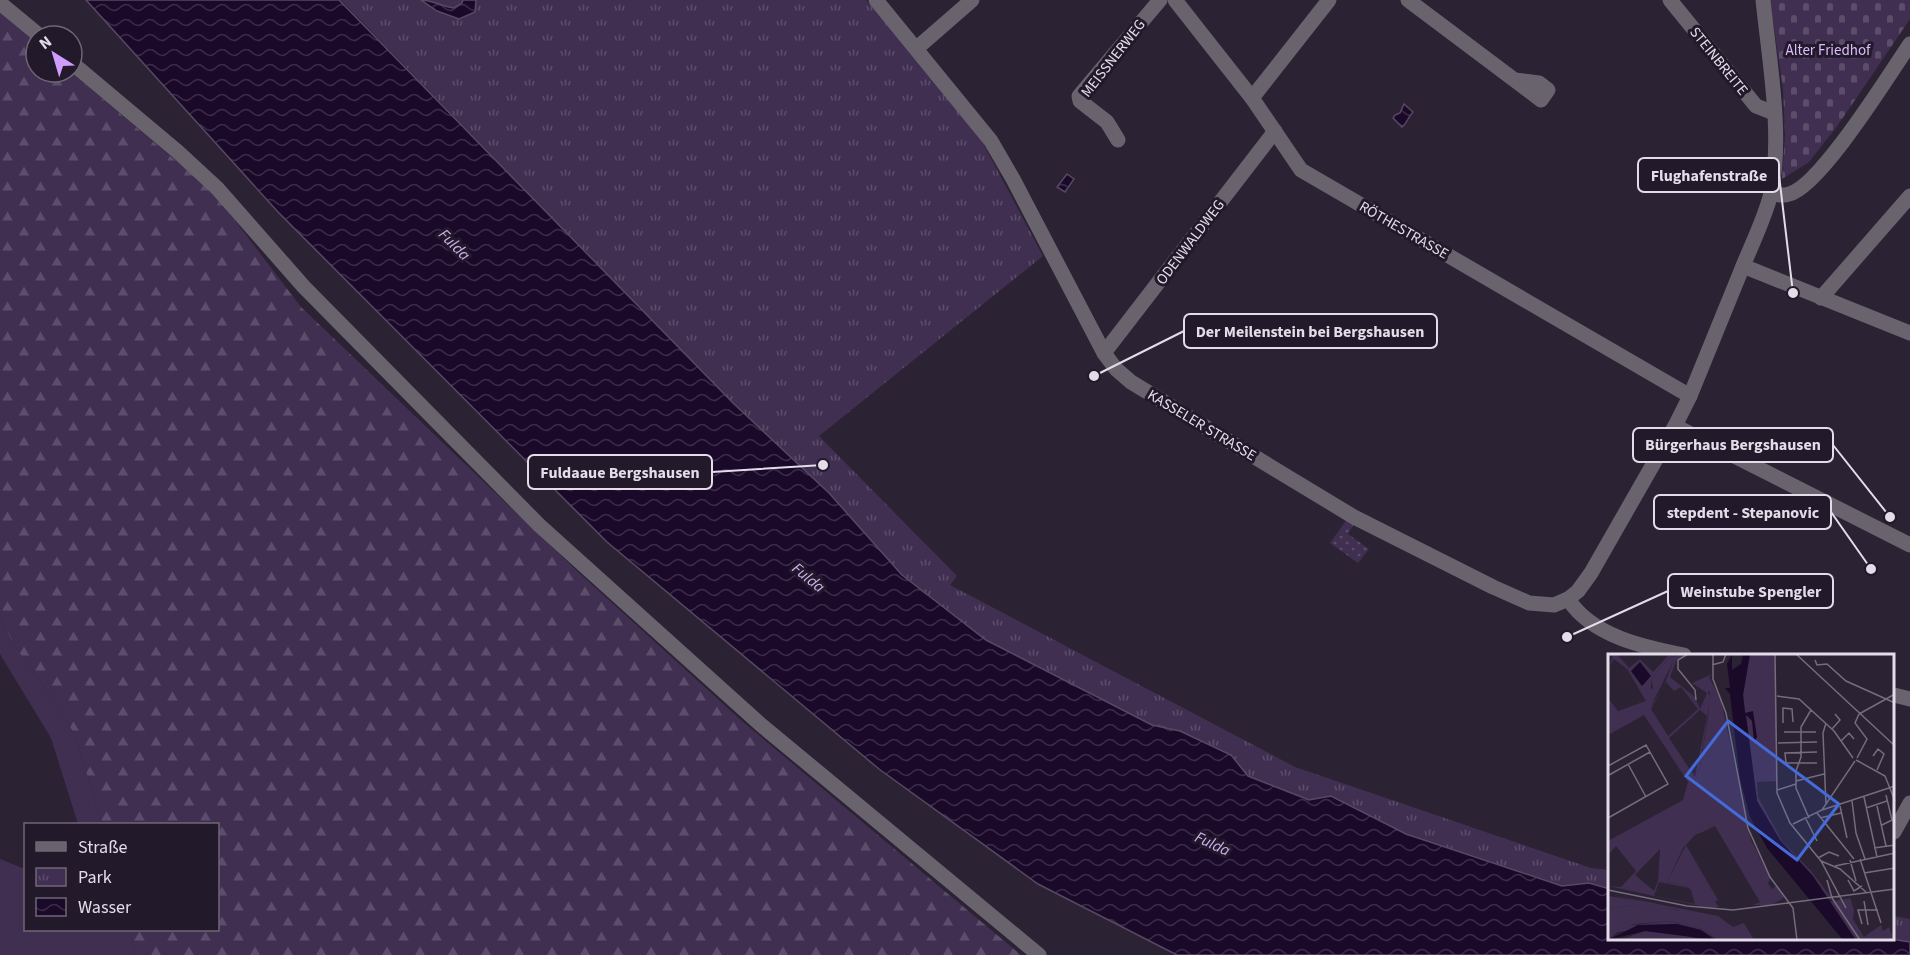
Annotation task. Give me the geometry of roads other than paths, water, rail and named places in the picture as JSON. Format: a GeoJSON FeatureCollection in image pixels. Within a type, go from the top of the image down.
{"type":"FeatureCollection","features":[{"type":"Feature","properties":{"kind":"street","name":"KASSELER STRASSE"},"geometry":{"type":"LineString","coordinates":[[876,0],[991,141],[1104,353],[1116,369],[1131,382],[1354,517],[1529,603],[1554,604],[1568,600]]}},
{"type":"Feature","properties":{"kind":"street"},"geometry":{"type":"LineString","coordinates":[[917,48],[972,0]]}},
{"type":"Feature","properties":{"kind":"street","name":"MEISSNERWEG"},"geometry":{"type":"LineString","coordinates":[[1118,140],[1107,122],[1080,101],[1079,96],[1160,0]]}},
{"type":"Feature","properties":{"kind":"street","name":"RÖTHESTRASSE"},"geometry":{"type":"LineString","coordinates":[[1175,0],[1252,98],[1301,170],[1690,396]]}},
{"type":"Feature","properties":{"kind":"street"},"geometry":{"type":"LineString","coordinates":[[1252,98],[1329,0]]}},
{"type":"Feature","properties":{"kind":"street"},"geometry":{"type":"LineString","coordinates":[[1408,0],[1515,80]]}},
{"type":"Feature","properties":{"kind":"street","name":"STEINBREITE"},"geometry":{"type":"LineString","coordinates":[[1670,0],[1756,106],[1774,113]]}},
{"type":"Feature","properties":{"kind":"street"},"geometry":{"type":"LineString","coordinates":[[1679,654],[1631,641],[1602,630],[1585,620],[1568,600],[1591,573],[1690,396],[1771,193],[1775,149],[1774,113],[1763,0]]}},
{"type":"Feature","properties":{"kind":"street"},"geometry":{"type":"LineString","coordinates":[[0,3],[25,24]]}},
{"type":"Feature","properties":{"kind":"street"},"geometry":{"type":"LineString","coordinates":[[1771,193],[1790,194],[1813,177],[1846,137],[1910,44]]}},
{"type":"Feature","properties":{"kind":"street"},"geometry":{"type":"LineString","coordinates":[[84,73],[217,188],[304,287],[538,525],[760,724],[1039,955]]}},
{"type":"Feature","properties":{"kind":"street","name":"ODENWALDWEG"},"geometry":{"type":"LineString","coordinates":[[1104,353],[1275,132]]}},
{"type":"Feature","properties":{"kind":"street"},"geometry":{"type":"LineString","coordinates":[[1821,298],[1910,196]]}},
{"type":"Feature","properties":{"kind":"street"},"geometry":{"type":"LineString","coordinates":[[1743,266],[1910,333]]}},
{"type":"Feature","properties":{"kind":"street"},"geometry":{"type":"LineString","coordinates":[[1675,426],[1910,545]]}},
{"type":"Feature","properties":{"kind":"street"},"geometry":{"type":"LineString","coordinates":[[1895,695],[1910,699]]}},
{"type":"Feature","properties":{"kind":"street"},"geometry":{"type":"LineString","coordinates":[[1895,829],[1910,803]]}},
{"type":"Feature","properties":{"kind":"water","name":"Fulda"},"geometry":{"type":"Polygon","coordinates":[[[86,0],[339,0],[733,403],[829,493],[902,575],[986,640],[1152,725],[1180,731],[1231,755],[1248,776],[1309,800],[1331,796],[1406,834],[1562,886],[1589,883],[1608,888],[1608,940],[1895,940],[1910,942],[1910,955],[1177,955],[1038,884],[879,769],[607,542],[278,212],[86,0]]]}},
{"type":"Feature","properties":{"kind":"water"},"geometry":{"type":"Polygon","coordinates":[[[421,0],[454,8],[463,0],[476,0],[475,12],[459,19],[437,11],[421,0]]]}},
{"type":"Feature","properties":{"kind":"water"},"geometry":{"type":"Polygon","coordinates":[[[1404,104],[1413,112],[1402,127],[1393,118],[1400,113],[1404,104]]]}},
{"type":"Feature","properties":{"kind":"water"},"geometry":{"type":"Polygon","coordinates":[[[1067,174],[1074,179],[1065,192],[1057,187],[1067,174]]]}},
{"type":"Feature","properties":{"kind":"place","name":"Flughafenstraße"},"geometry":{"type":"Point","coordinates":[1793,293]}},
{"type":"Feature","properties":{"kind":"place","name":"Der Meilenstein bei Bergshausen"},"geometry":{"type":"Point","coordinates":[1094,376]}},
{"type":"Feature","properties":{"kind":"place","name":"Fuldaaue Bergshausen"},"geometry":{"type":"Point","coordinates":[823,465]}},
{"type":"Feature","properties":{"kind":"place","name":"Bürgerhaus Bergshausen"},"geometry":{"type":"Point","coordinates":[1890,517]}},
{"type":"Feature","properties":{"kind":"place","name":"stepdent - Stepanovic"},"geometry":{"type":"Point","coordinates":[1871,569]}},
{"type":"Feature","properties":{"kind":"place","name":"Weinstube Spengler"},"geometry":{"type":"Point","coordinates":[1567,637]}},
{"type":"Feature","properties":{"kind":"park label","name":"Alter Friedhof"},"geometry":{"type":"Point","coordinates":[1828,50]}}]}
